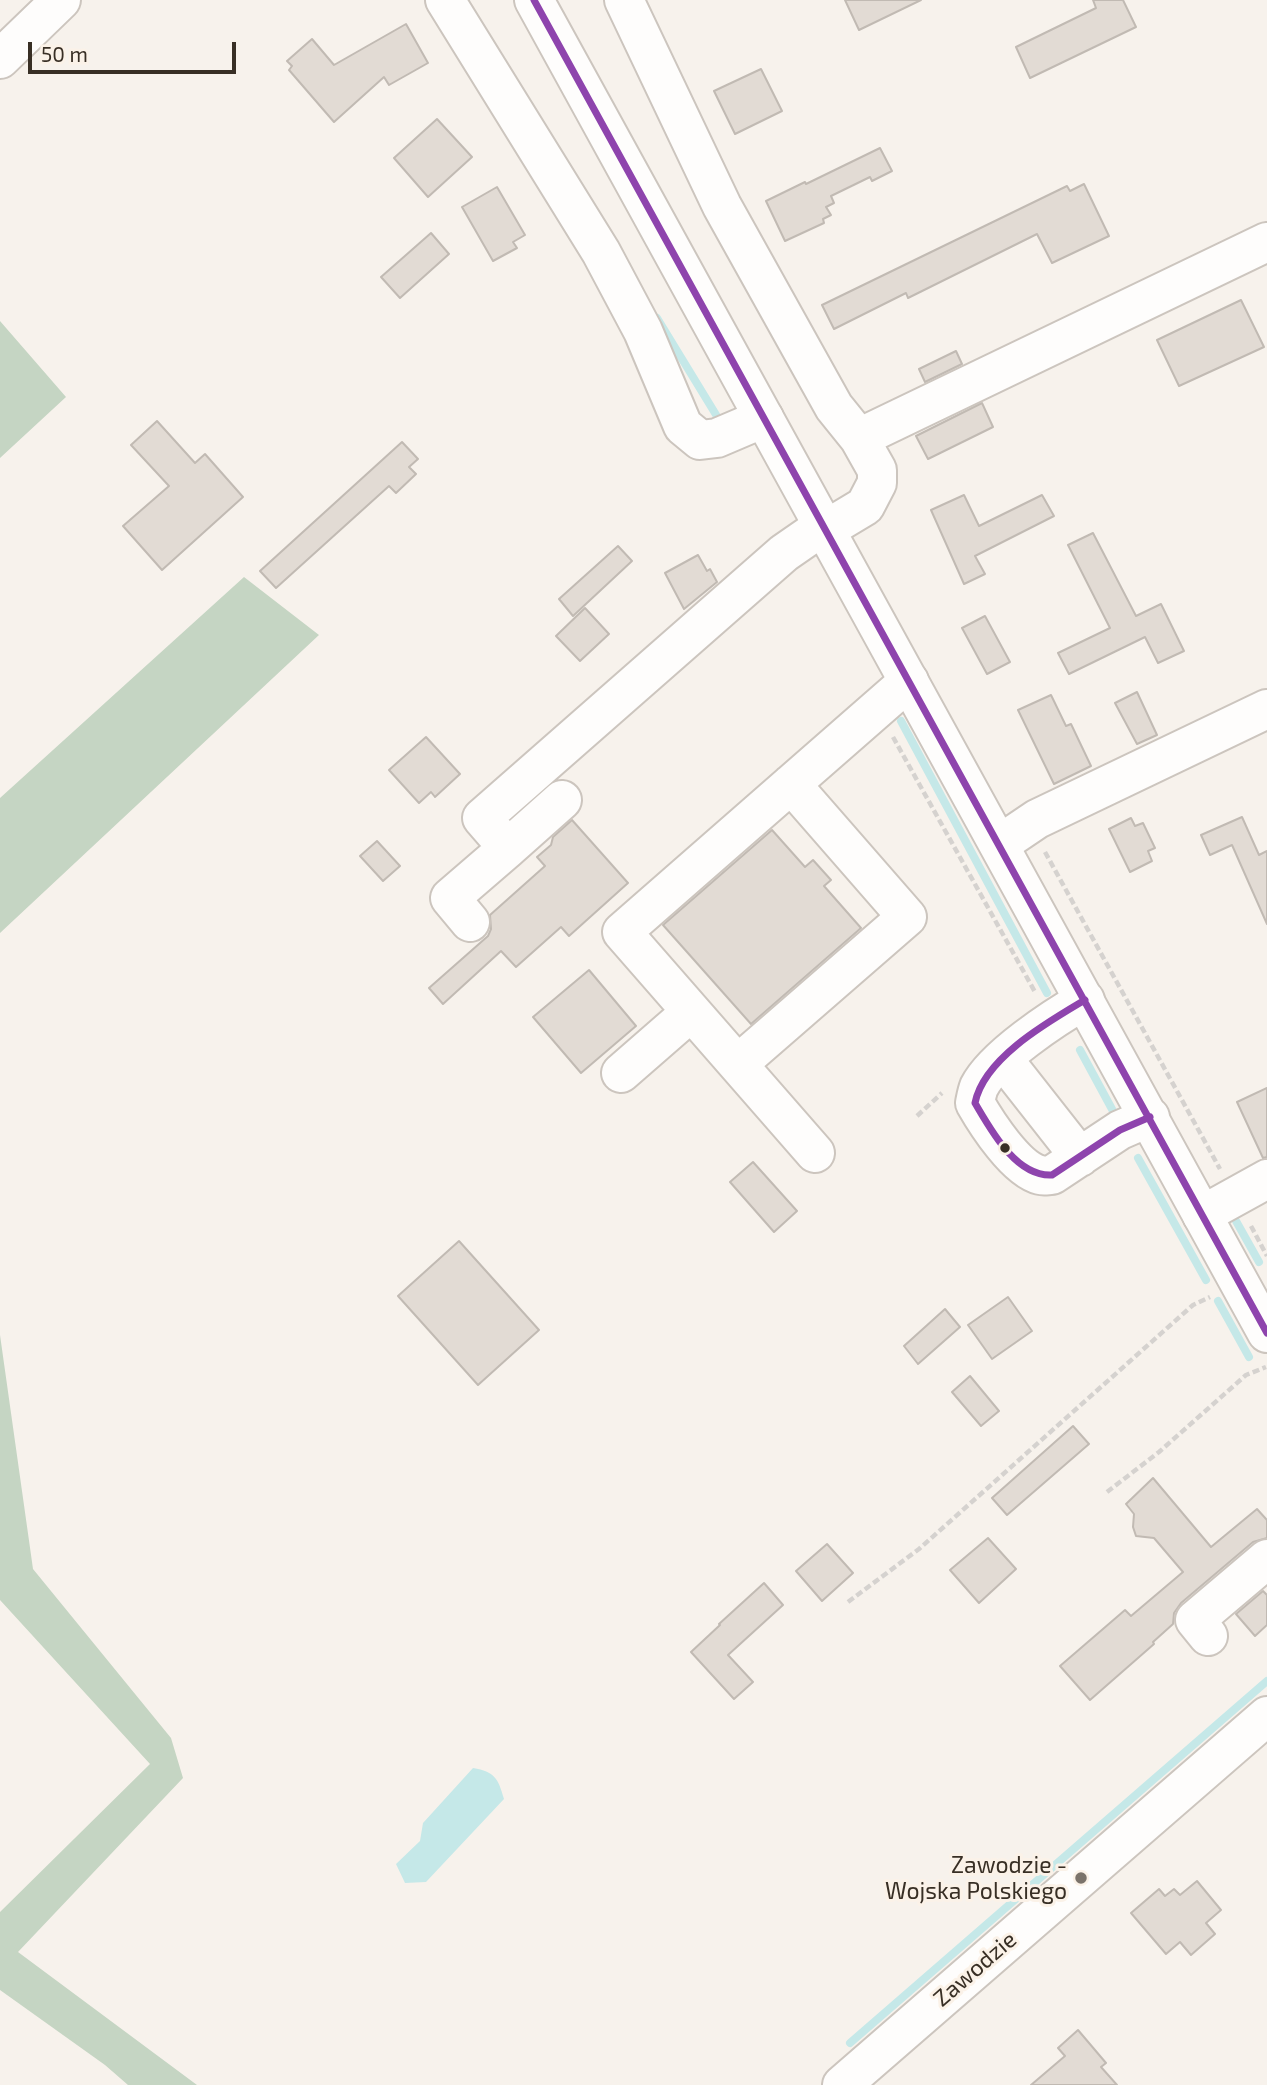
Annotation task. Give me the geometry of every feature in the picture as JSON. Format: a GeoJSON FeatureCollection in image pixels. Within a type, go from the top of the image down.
{"type":"FeatureCollection","features":[{"type":"Feature","properties":{"kind":"street"},"geometry":{"type":"LineString","coordinates":[[0,59],[61,0]]}},
{"type":"Feature","properties":{"kind":"street"},"geometry":{"type":"LineString","coordinates":[[444,0],[601,252],[643,331],[683,426],[701,440],[717,438],[764,418]]}},
{"type":"Feature","properties":{"kind":"street"},"geometry":{"type":"LineString","coordinates":[[534,0],[909,681],[1014,834],[1085,1000],[1267,1333]]}},
{"type":"Feature","properties":{"kind":"street"},"geometry":{"type":"LineString","coordinates":[[508,848],[482,818],[783,553],[865,506],[877,484],[877,470],[859,438],[834,407],[722,206],[624,0]]}},
{"type":"Feature","properties":{"kind":"street"},"geometry":{"type":"LineString","coordinates":[[859,438],[1267,242]]}},
{"type":"Feature","properties":{"kind":"street"},"geometry":{"type":"LineString","coordinates":[[815,1153],[622,932],[909,681]]}},
{"type":"Feature","properties":{"kind":"street"},"geometry":{"type":"LineString","coordinates":[[1014,834],[1267,709]]}},
{"type":"Feature","properties":{"kind":"street"},"geometry":{"type":"LineString","coordinates":[[737,1064],[907,916],[791,784]]}},
{"type":"Feature","properties":{"kind":"street"},"geometry":{"type":"LineString","coordinates":[[470,922],[450,898],[562,800]]}},
{"type":"Feature","properties":{"kind":"street"},"geometry":{"type":"LineString","coordinates":[[1085,1000],[1051,1020],[990,1071],[979,1087],[975,1103],[986,1123],[1023,1165],[1040,1175],[1052,1175],[1120,1130],[1150,1117]]}},
{"type":"Feature","properties":{"kind":"street"},"geometry":{"type":"LineString","coordinates":[[621,1073],[691,1012]]}},
{"type":"Feature","properties":{"kind":"street"},"geometry":{"type":"LineString","coordinates":[[1003,1059],[1080,1157]]}},
{"type":"Feature","properties":{"kind":"street"},"geometry":{"type":"LineString","coordinates":[[1202,1215],[1251,1188]]}},
{"type":"Feature","properties":{"kind":"street"},"geometry":{"type":"LineString","coordinates":[[1208,1636],[1195,1620],[1267,1559]]}},
{"type":"Feature","properties":{"kind":"street","name":"Zawodzie"},"geometry":{"type":"LineString","coordinates":[[842,2085],[1267,1716]]}},
{"type":"Feature","properties":{"kind":"path"},"geometry":{"type":"LineString","coordinates":[[877,708],[1051,1020]]}},
{"type":"Feature","properties":{"kind":"path"},"geometry":{"type":"LineString","coordinates":[[1014,834],[1123,991],[1251,1188],[1267,1256]]}},
{"type":"Feature","properties":{"kind":"path"},"geometry":{"type":"LineString","coordinates":[[848,1602],[919,1549],[1193,1305],[1240,1283]]}},
{"type":"Feature","properties":{"kind":"path"},"geometry":{"type":"LineString","coordinates":[[1107,1492],[1159,1452],[1246,1376],[1267,1367]]}},
{"type":"Feature","properties":{"kind":"green space"},"geometry":{"type":"Polygon","coordinates":[[[0,321],[66,397],[0,458],[0,321]]]}},
{"type":"Feature","properties":{"kind":"green space"},"geometry":{"type":"Polygon","coordinates":[[[244,577],[319,635],[0,933],[0,798],[244,577]]]}},
{"type":"Feature","properties":{"kind":"green space"},"geometry":{"type":"Polygon","coordinates":[[[0,1335],[33,1569],[171,1738],[183,1778],[18,1952],[197,2085],[128,2085],[105,2065],[0,1990],[0,1912],[150,1764],[0,1600],[0,1335]]]}},
{"type":"Feature","properties":{"kind":"water"},"geometry":{"type":"Polygon","coordinates":[[[473,1768],[494,1777],[504,1799],[426,1882],[405,1883],[396,1864],[420,1841],[423,1823],[473,1768]]]}},
{"type":"Feature","properties":{"kind":"building"},"geometry":{"type":"Polygon","coordinates":[[[845,0],[921,0],[859,30],[845,0]]]}},
{"type":"Feature","properties":{"kind":"building"},"geometry":{"type":"Polygon","coordinates":[[[1093,0],[1123,0],[1136,27],[1030,78],[1016,47],[1096,8],[1093,0]]]}},
{"type":"Feature","properties":{"kind":"building"},"geometry":{"type":"Polygon","coordinates":[[[406,24],[428,63],[389,85],[384,77],[334,122],[289,70],[292,66],[287,61],[312,39],[334,65],[406,24]]]}},
{"type":"Feature","properties":{"kind":"building"},"geometry":{"type":"Polygon","coordinates":[[[761,69],[782,111],[735,134],[714,91],[761,69]]]}},
{"type":"Feature","properties":{"kind":"building"},"geometry":{"type":"Polygon","coordinates":[[[437,119],[472,157],[428,197],[394,158],[437,119]]]}},
{"type":"Feature","properties":{"kind":"building"},"geometry":{"type":"Polygon","coordinates":[[[880,148],[892,171],[872,181],[870,177],[831,196],[834,203],[826,207],[831,215],[823,219],[824,223],[785,241],[766,201],[880,148]]]}},
{"type":"Feature","properties":{"kind":"building"},"geometry":{"type":"Polygon","coordinates":[[[1084,184],[1109,236],[1052,263],[1037,234],[908,298],[906,293],[834,329],[822,305],[1067,186],[1070,191],[1084,184]]]}},
{"type":"Feature","properties":{"kind":"building"},"geometry":{"type":"Polygon","coordinates":[[[497,187],[525,235],[513,242],[517,248],[493,261],[462,207],[497,187]]]}},
{"type":"Feature","properties":{"kind":"building"},"geometry":{"type":"Polygon","coordinates":[[[431,233],[449,254],[400,298],[381,277],[431,233]]]}},
{"type":"Feature","properties":{"kind":"building"},"geometry":{"type":"Polygon","coordinates":[[[1241,300],[1264,347],[1179,386],[1157,340],[1241,300]]]}},
{"type":"Feature","properties":{"kind":"building"},"geometry":{"type":"Polygon","coordinates":[[[956,351],[962,364],[925,382],[919,369],[956,351]]]}},
{"type":"Feature","properties":{"kind":"building"},"geometry":{"type":"Polygon","coordinates":[[[982,403],[993,427],[928,459],[916,436],[982,403]]]}},
{"type":"Feature","properties":{"kind":"building"},"geometry":{"type":"Polygon","coordinates":[[[157,421],[195,463],[205,454],[243,497],[162,570],[123,526],[169,486],[131,445],[157,421]]]}},
{"type":"Feature","properties":{"kind":"building"},"geometry":{"type":"Polygon","coordinates":[[[402,442],[418,459],[409,467],[416,474],[396,493],[389,486],[276,588],[260,571],[402,442]]]}},
{"type":"Feature","properties":{"kind":"building"},"geometry":{"type":"Polygon","coordinates":[[[964,495],[979,526],[1042,495],[1054,516],[975,556],[985,574],[964,584],[931,510],[964,495]]]}},
{"type":"Feature","properties":{"kind":"building"},"geometry":{"type":"Polygon","coordinates":[[[1093,533],[1136,616],[1161,604],[1184,651],[1158,663],[1145,637],[1069,674],[1058,653],[1110,628],[1068,545],[1093,533]]]}},
{"type":"Feature","properties":{"kind":"building"},"geometry":{"type":"Polygon","coordinates":[[[618,546],[632,561],[573,616],[559,599],[618,546]]]}},
{"type":"Feature","properties":{"kind":"building"},"geometry":{"type":"Polygon","coordinates":[[[698,555],[717,582],[684,609],[665,573],[698,555]]]}},
{"type":"Feature","properties":{"kind":"building"},"geometry":{"type":"Polygon","coordinates":[[[585,608],[609,634],[580,661],[556,636],[585,608]]]}},
{"type":"Feature","properties":{"kind":"building"},"geometry":{"type":"Polygon","coordinates":[[[985,616],[1010,662],[987,674],[962,628],[985,616]]]}},
{"type":"Feature","properties":{"kind":"building"},"geometry":{"type":"Polygon","coordinates":[[[1137,692],[1157,735],[1137,744],[1115,703],[1137,692]]]}},
{"type":"Feature","properties":{"kind":"building"},"geometry":{"type":"Polygon","coordinates":[[[1051,695],[1066,726],[1071,724],[1091,766],[1054,784],[1018,710],[1051,695]]]}},
{"type":"Feature","properties":{"kind":"building"},"geometry":{"type":"Polygon","coordinates":[[[426,737],[460,774],[435,797],[431,792],[419,803],[389,770],[426,737]]]}},
{"type":"Feature","properties":{"kind":"building"},"geometry":{"type":"Polygon","coordinates":[[[1242,817],[1259,855],[1267,851],[1267,924],[1232,845],[1210,855],[1201,835],[1242,817]]]}},
{"type":"Feature","properties":{"kind":"building"},"geometry":{"type":"Polygon","coordinates":[[[1131,818],[1135,826],[1143,823],[1155,848],[1148,851],[1152,861],[1130,872],[1109,829],[1131,818]]]}},
{"type":"Feature","properties":{"kind":"building"},"geometry":{"type":"Polygon","coordinates":[[[572,820],[628,883],[569,936],[561,927],[516,967],[501,951],[443,1004],[429,988],[488,936],[491,929],[490,915],[545,866],[537,857],[551,845],[553,837],[572,820]]]}},
{"type":"Feature","properties":{"kind":"building"},"geometry":{"type":"Polygon","coordinates":[[[772,830],[805,867],[813,860],[831,880],[824,886],[861,928],[751,1024],[663,925],[772,830]]]}},
{"type":"Feature","properties":{"kind":"building"},"geometry":{"type":"Polygon","coordinates":[[[377,841],[400,866],[383,881],[360,856],[377,841]]]}},
{"type":"Feature","properties":{"kind":"building"},"geometry":{"type":"Polygon","coordinates":[[[589,970],[636,1026],[581,1073],[533,1017],[589,970]]]}},
{"type":"Feature","properties":{"kind":"building"},"geometry":{"type":"Polygon","coordinates":[[[1267,1088],[1267,1157],[1263,1158],[1237,1102],[1267,1088]]]}},
{"type":"Feature","properties":{"kind":"building"},"geometry":{"type":"Polygon","coordinates":[[[753,1162],[797,1211],[774,1232],[730,1182],[753,1162]]]}},
{"type":"Feature","properties":{"kind":"building"},"geometry":{"type":"Polygon","coordinates":[[[459,1241],[539,1330],[478,1385],[398,1296],[459,1241]]]}},
{"type":"Feature","properties":{"kind":"building"},"geometry":{"type":"Polygon","coordinates":[[[1008,1297],[1032,1331],[992,1359],[968,1325],[1008,1297]]]}},
{"type":"Feature","properties":{"kind":"building"},"geometry":{"type":"Polygon","coordinates":[[[945,1309],[960,1327],[918,1364],[904,1346],[945,1309]]]}},
{"type":"Feature","properties":{"kind":"building"},"geometry":{"type":"Polygon","coordinates":[[[970,1376],[999,1411],[981,1426],[952,1392],[970,1376]]]}},
{"type":"Feature","properties":{"kind":"building"},"geometry":{"type":"Polygon","coordinates":[[[1073,1426],[1089,1444],[1007,1515],[992,1498],[1073,1426]]]}},
{"type":"Feature","properties":{"kind":"building"},"geometry":{"type":"Polygon","coordinates":[[[1153,1478],[1211,1547],[1257,1509],[1267,1520],[1267,1538],[1253,1542],[1181,1603],[1174,1613],[1173,1624],[1090,1700],[1060,1666],[1125,1610],[1131,1616],[1183,1572],[1154,1538],[1136,1536],[1133,1527],[1134,1514],[1126,1504],[1153,1478]]]}},
{"type":"Feature","properties":{"kind":"building"},"geometry":{"type":"Polygon","coordinates":[[[988,1538],[1016,1569],[979,1603],[950,1570],[988,1538]]]}},
{"type":"Feature","properties":{"kind":"building"},"geometry":{"type":"Polygon","coordinates":[[[827,1544],[853,1573],[822,1601],[796,1571],[827,1544]]]}},
{"type":"Feature","properties":{"kind":"building"},"geometry":{"type":"Polygon","coordinates":[[[764,1583],[783,1605],[728,1655],[753,1682],[734,1699],[691,1652],[764,1583]]]}},
{"type":"Feature","properties":{"kind":"building"},"geometry":{"type":"Polygon","coordinates":[[[1263,1591],[1267,1595],[1267,1625],[1255,1636],[1236,1614],[1263,1591]]]}},
{"type":"Feature","properties":{"kind":"building"},"geometry":{"type":"Polygon","coordinates":[[[1197,1881],[1221,1910],[1206,1923],[1215,1934],[1191,1955],[1180,1942],[1166,1954],[1131,1913],[1159,1889],[1165,1896],[1174,1889],[1180,1895],[1197,1881]]]}},
{"type":"Feature","properties":{"kind":"building"},"geometry":{"type":"Polygon","coordinates":[[[1078,2030],[1106,2063],[1101,2067],[1117,2085],[1031,2085],[1065,2056],[1058,2048],[1078,2030]]]}},
{"type":"Feature","properties":{"kind":"waterway"},"geometry":{"type":"LineString","coordinates":[[657,318],[718,418]]}},
{"type":"Feature","properties":{"kind":"waterway"},"geometry":{"type":"LineString","coordinates":[[901,721],[1047,993]]}},
{"type":"Feature","properties":{"kind":"waterway"},"geometry":{"type":"LineString","coordinates":[[1080,1050],[1113,1111]]}},
{"type":"Feature","properties":{"kind":"waterway"},"geometry":{"type":"LineString","coordinates":[[1138,1158],[1206,1280]]}},
{"type":"Feature","properties":{"kind":"waterway"},"geometry":{"type":"LineString","coordinates":[[1236,1221],[1259,1262]]}},
{"type":"Feature","properties":{"kind":"waterway"},"geometry":{"type":"LineString","coordinates":[[1218,1301],[1249,1357]]}},
{"type":"Feature","properties":{"kind":"waterway"},"geometry":{"type":"LineString","coordinates":[[850,2043],[1267,1681]]}},
{"type":"Feature","properties":{"kind":"transit line"},"geometry":{"type":"LineString","coordinates":[[534,0],[1267,1333]]}},
{"type":"Feature","properties":{"kind":"transit line"},"geometry":{"type":"LineString","coordinates":[[1085,1000],[1036,1030],[1004,1056],[981,1087],[975,1103],[1006,1150],[1016,1160],[1039,1174],[1052,1175],[1120,1130],[1150,1117]]}},
{"type":"Feature","properties":{"kind":"place","name":"Zawodzie - Wojska Polskiego"},"geometry":{"type":"Point","coordinates":[1081,1878]}}]}
